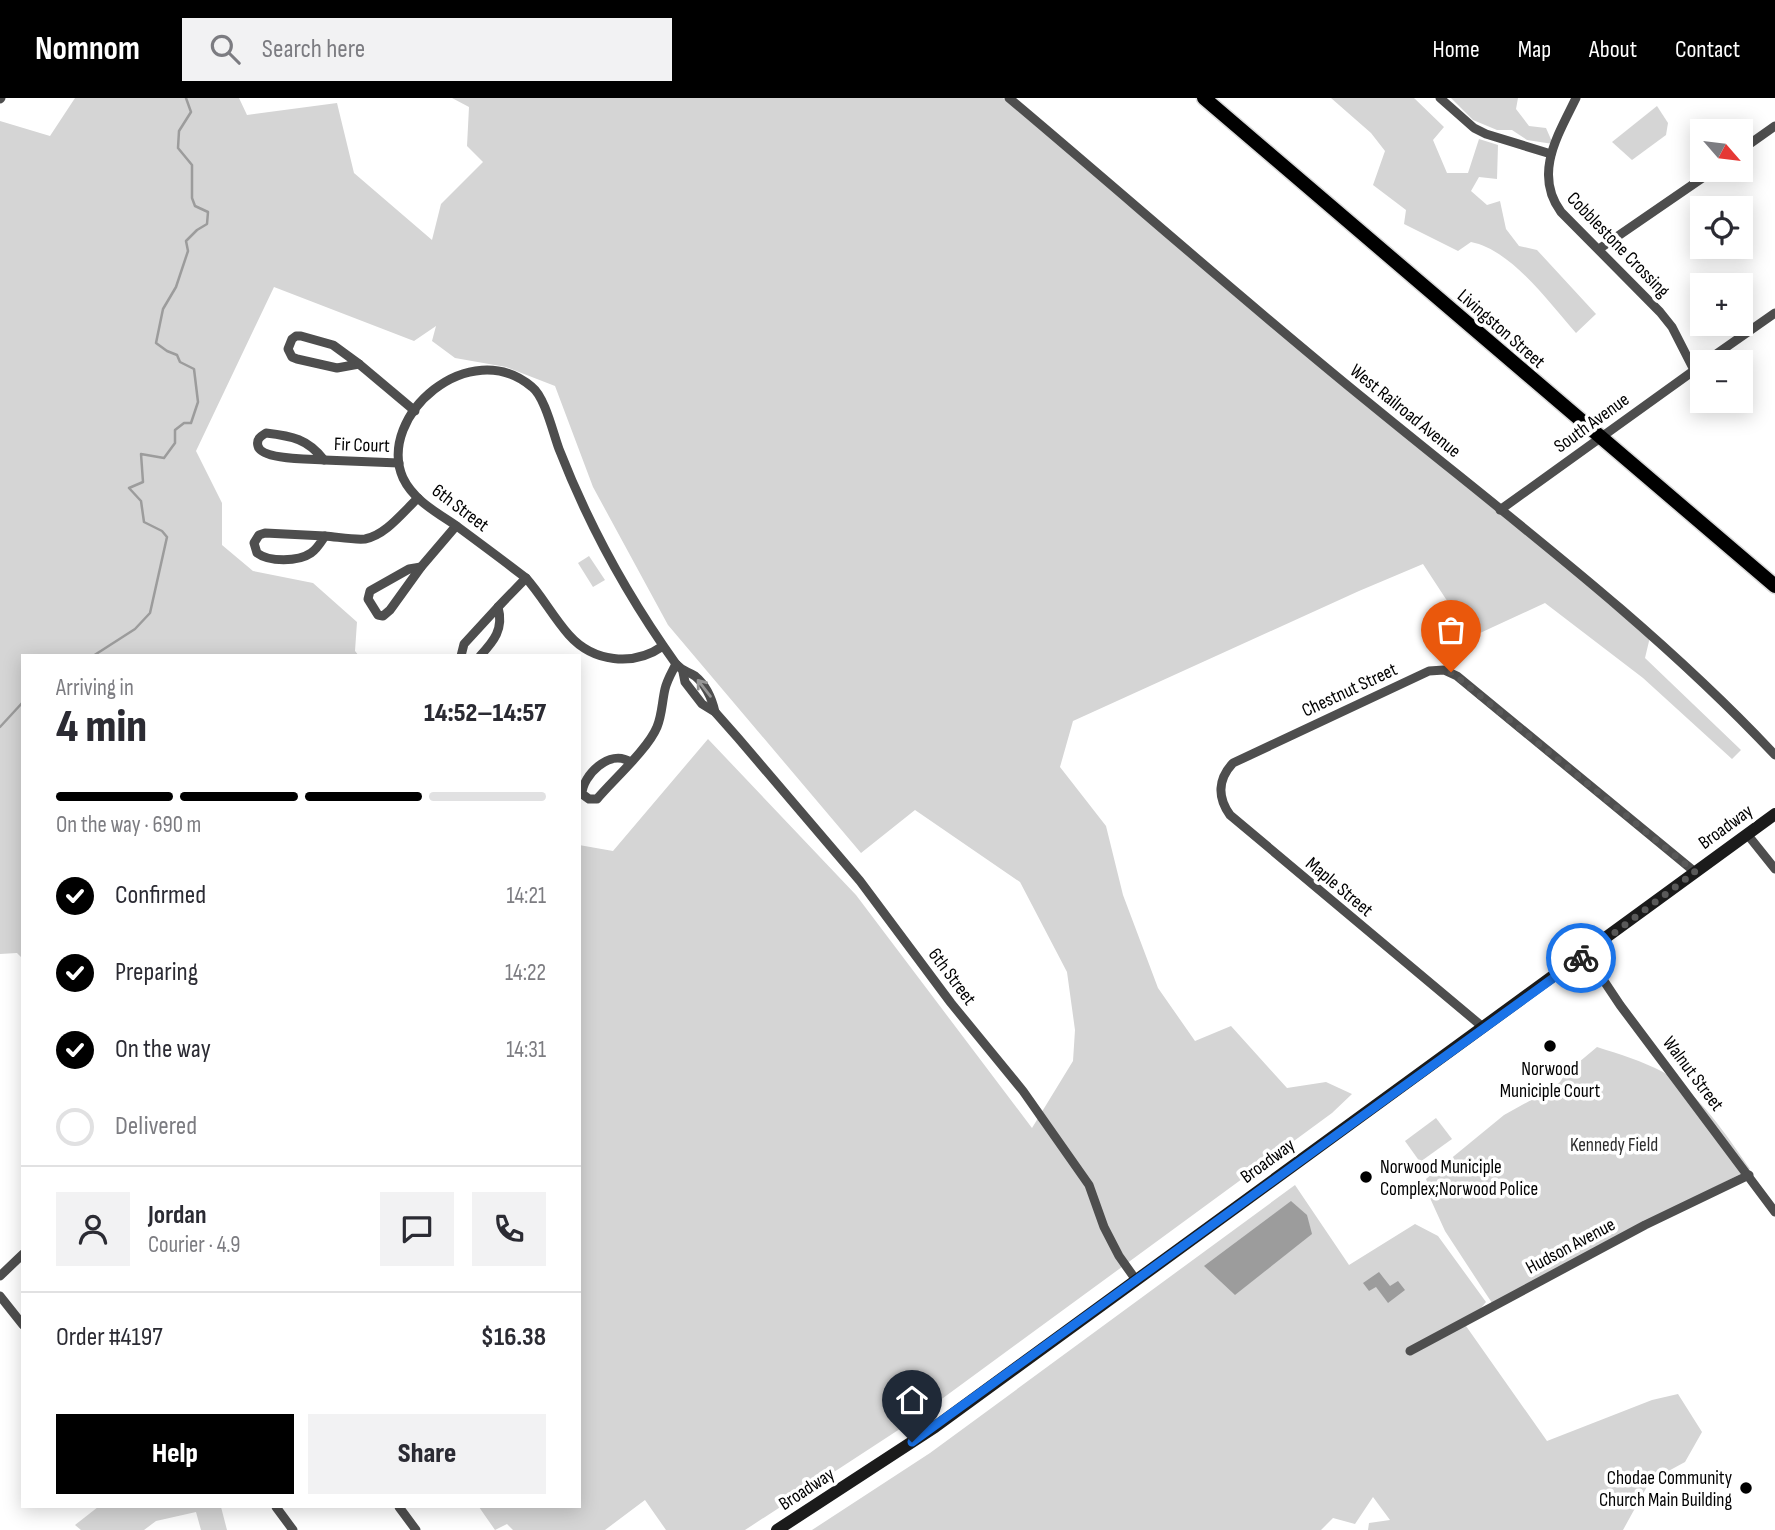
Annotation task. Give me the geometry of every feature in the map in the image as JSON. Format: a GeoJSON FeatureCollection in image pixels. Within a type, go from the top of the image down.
{"type":"FeatureCollection","features":[{"type":"Feature","properties":{"kind":"main road","name":"Livingston Street"},"geometry":{"type":"LineString","coordinates":[[1203,98],[1775,586]]}},
{"type":"Feature","properties":{"kind":"street","name":"West Railroad Avenue"},"geometry":{"type":"LineString","coordinates":[[1009,98],[1348,387],[1677,658],[1775,755]]}},
{"type":"Feature","properties":{"kind":"street"},"geometry":{"type":"LineString","coordinates":[[1440,98],[1474,128],[1551,154]]}},
{"type":"Feature","properties":{"kind":"street","name":"Cobblestone Crossing"},"geometry":{"type":"LineString","coordinates":[[1576,98],[1548,164],[1547,182],[1554,203],[1660,312],[1672,327],[1690,362]]}},
{"type":"Feature","properties":{"kind":"street"},"geometry":{"type":"LineString","coordinates":[[1754,141],[1775,126]]}},
{"type":"Feature","properties":{"kind":"street"},"geometry":{"type":"LineString","coordinates":[[1599,250],[1697,182]]}},
{"type":"Feature","properties":{"kind":"street","name":"South Avenue"},"geometry":{"type":"LineString","coordinates":[[1722,350],[1775,313]]}},
{"type":"Feature","properties":{"kind":"street"},"geometry":{"type":"LineString","coordinates":[[359,364],[337,368],[297,359],[289,353],[289,344],[292,339],[301,335],[330,343],[344,351],[415,411]]}},
{"type":"Feature","properties":{"kind":"street","name":"6th Street"},"geometry":{"type":"LineString","coordinates":[[663,646],[632,659],[608,658],[582,652],[526,579],[418,498],[402,476],[399,463],[402,435],[415,411],[435,388],[445,381],[477,369],[509,373],[534,388],[541,399],[569,475],[607,555],[633,602],[683,672],[685,682],[702,704],[715,712],[860,880],[951,1003],[1023,1091],[1089,1185],[1104,1227],[1119,1256],[1136,1280]]}},
{"type":"Feature","properties":{"kind":"street","name":"South Avenue"},"geometry":{"type":"LineString","coordinates":[[1500,510],[1690,373]]}},
{"type":"Feature","properties":{"kind":"street","name":"Fir Court"},"geometry":{"type":"LineString","coordinates":[[324,460],[310,445],[293,436],[266,433],[257,442],[264,453],[287,458],[324,460],[399,463]]}},
{"type":"Feature","properties":{"kind":"street"},"geometry":{"type":"LineString","coordinates":[[325,536],[310,554],[295,559],[265,558],[260,556],[255,548],[256,539],[265,533],[325,536],[359,539],[373,536],[388,527],[418,498]]}},
{"type":"Feature","properties":{"kind":"street"},"geometry":{"type":"LineString","coordinates":[[421,567],[409,569],[370,591],[368,599],[378,615],[383,616],[390,610],[421,567],[456,526]]}},
{"type":"Feature","properties":{"kind":"street"},"geometry":{"type":"LineString","coordinates":[[461,654],[464,643],[526,579]]}},
{"type":"Feature","properties":{"kind":"street"},"geometry":{"type":"LineString","coordinates":[[482,654],[500,630],[499,607]]}},
{"type":"Feature","properties":{"kind":"street"},"geometry":{"type":"LineString","coordinates":[[630,762],[620,757],[608,759],[583,785],[581,792],[584,797],[597,799],[630,762],[655,732],[665,689],[676,664]]}},
{"type":"Feature","properties":{"kind":"street","name":"Chestnut Street"},"geometry":{"type":"LineString","coordinates":[[1245,756],[1429,671],[1444,670],[1457,676],[1695,872]]}},
{"type":"Feature","properties":{"kind":"street","name":"Maple Street"},"geometry":{"type":"LineString","coordinates":[[1245,756],[1228,769],[1221,785],[1222,801],[1230,816],[1484,1028]]}},
{"type":"Feature","properties":{"kind":"street","name":"Broadway"},"geometry":{"type":"LineString","coordinates":[[777,1530],[935,1427],[1775,814]]}},
{"type":"Feature","properties":{"kind":"street"},"geometry":{"type":"LineString","coordinates":[[1746,834],[1775,869]]}},
{"type":"Feature","properties":{"kind":"street","name":"Walnut Street"},"geometry":{"type":"LineString","coordinates":[[1586,954],[1625,1011],[1775,1212]]}},
{"type":"Feature","properties":{"kind":"street","name":"Hudson Avenue"},"geometry":{"type":"LineString","coordinates":[[1410,1351],[1644,1225],[1749,1175]]}},
{"type":"Feature","properties":{"kind":"street"},"geometry":{"type":"LineString","coordinates":[[0,1276],[21,1256]]}},
{"type":"Feature","properties":{"kind":"street"},"geometry":{"type":"LineString","coordinates":[[0,1296],[21,1322]]}},
{"type":"Feature","properties":{"kind":"street"},"geometry":{"type":"LineString","coordinates":[[277,1508],[293,1530]]}},
{"type":"Feature","properties":{"kind":"street"},"geometry":{"type":"LineString","coordinates":[[400,1508],[416,1530]]}},
{"type":"Feature","properties":{"kind":"green space"},"geometry":{"type":"Polygon","coordinates":[[[75,98],[239,98],[247,115],[337,103],[354,173],[432,240],[441,204],[483,162],[467,146],[469,107],[452,98],[1003,98],[1633,620],[1650,637],[1645,658],[1741,750],[1732,759],[1643,678],[1545,603],[1467,639],[1457,616],[1423,564],[1073,721],[1060,767],[1106,826],[1123,895],[1158,988],[1195,1041],[1231,1026],[1287,1088],[1326,1082],[1352,1094],[1332,1113],[909,1423],[745,1530],[666,1530],[645,1500],[605,1530],[513,1530],[507,1524],[495,1530],[480,1508],[581,1508],[581,845],[613,851],[708,739],[856,895],[1032,1128],[1073,1061],[1075,1030],[1067,972],[1020,882],[915,810],[861,853],[668,625],[593,487],[555,386],[506,367],[455,358],[432,341],[436,326],[414,341],[274,287],[196,451],[222,503],[222,545],[253,571],[313,583],[357,622],[355,651],[357,654],[21,654],[21,957],[17,953],[0,954],[0,121],[50,136],[75,98]]]}},
{"type":"Feature","properties":{"kind":"green space"},"geometry":{"type":"Polygon","coordinates":[[[1331,98],[1414,98],[1444,127],[1433,140],[1447,173],[1468,173],[1479,139],[1498,145],[1497,179],[1479,177],[1471,191],[1487,205],[1500,201],[1506,229],[1519,246],[1537,250],[1596,314],[1576,333],[1529,279],[1501,255],[1471,242],[1458,251],[1404,224],[1406,210],[1373,185],[1385,151],[1371,133],[1331,98]]]}},
{"type":"Feature","properties":{"kind":"green space"},"geometry":{"type":"Polygon","coordinates":[[[1451,98],[1518,98],[1516,109],[1529,126],[1546,128],[1553,144],[1527,140],[1512,130],[1497,130],[1473,120],[1451,98]]]}},
{"type":"Feature","properties":{"kind":"green space"},"geometry":{"type":"Polygon","coordinates":[[[1657,106],[1668,123],[1666,135],[1632,160],[1612,142],[1657,106]]]}},
{"type":"Feature","properties":{"kind":"green space"},"geometry":{"type":"Polygon","coordinates":[[[589,556],[605,580],[593,587],[578,563],[589,556]]]}},
{"type":"Feature","properties":{"kind":"green space","name":"Kennedy Field"},"geometry":{"type":"Polygon","coordinates":[[[1597,1047],[1647,1064],[1676,1081],[1711,1116],[1750,1169],[1492,1303],[1445,1231],[1430,1198],[1433,1195],[1426,1179],[1504,1115],[1560,1082],[1566,1073],[1597,1047]]]}},
{"type":"Feature","properties":{"kind":"green space"},"geometry":{"type":"Polygon","coordinates":[[[1436,1118],[1452,1139],[1420,1162],[1405,1141],[1436,1118]]]}},
{"type":"Feature","properties":{"kind":"green space"},"geometry":{"type":"Polygon","coordinates":[[[1295,1185],[1349,1265],[1415,1224],[1438,1236],[1486,1302],[1466,1326],[1547,1441],[1652,1400],[1678,1394],[1702,1432],[1685,1462],[1650,1481],[1623,1530],[1368,1530],[1369,1523],[1390,1520],[1373,1497],[1355,1524],[1333,1518],[1321,1530],[812,1530],[930,1453],[1295,1185]]]}},
{"type":"Feature","properties":{"kind":"green space"},"geometry":{"type":"Polygon","coordinates":[[[97,1508],[221,1508],[227,1530],[201,1530],[196,1512],[156,1521],[144,1530],[81,1530],[75,1525],[97,1508]]]}},
{"type":"Feature","properties":{"kind":"shaded area"},"geometry":{"type":"Polygon","coordinates":[[[1291,1201],[1307,1215],[1312,1234],[1235,1295],[1204,1266],[1291,1201]]]}},
{"type":"Feature","properties":{"kind":"shaded area"},"geometry":{"type":"Polygon","coordinates":[[[1379,1272],[1390,1286],[1398,1281],[1405,1290],[1388,1303],[1376,1287],[1369,1291],[1363,1283],[1379,1272]]]}},
{"type":"Feature","properties":{"kind":"waterway"},"geometry":{"type":"LineString","coordinates":[[96,654],[135,629],[150,613],[167,537],[162,531],[144,522],[141,501],[129,488],[143,482],[141,454],[164,458],[175,443],[175,430],[184,423],[191,423],[198,402],[194,369],[180,362],[177,355],[156,343],[163,309],[176,287],[188,251],[186,241],[207,224],[208,212],[195,206],[192,198],[192,165],[178,148],[179,131],[191,112],[186,98]]}},
{"type":"Feature","properties":{"kind":"waterway"},"geometry":{"type":"LineString","coordinates":[[0,727],[21,704]]}},
{"type":"Feature","properties":{"kind":"way so far"},"geometry":{"type":"LineString","coordinates":[[1451,672],[1695,872],[1581,958]]}},
{"type":"Feature","properties":{"kind":"place","name":"Norwood Municiple Court"},"geometry":{"type":"Point","coordinates":[1550,1046]}},
{"type":"Feature","properties":{"kind":"place","name":"Norwood Municiple Complex;Norwood Police"},"geometry":{"type":"Point","coordinates":[1366,1177]}},
{"type":"Feature","properties":{"kind":"place","name":"Chodae Community Church Main Building"},"geometry":{"type":"Point","coordinates":[1746,1488]}},
{"type":"Feature","properties":{"kind":"route"},"geometry":{"type":"LineString","coordinates":[[912,1442],[1581,958]]}}]}
